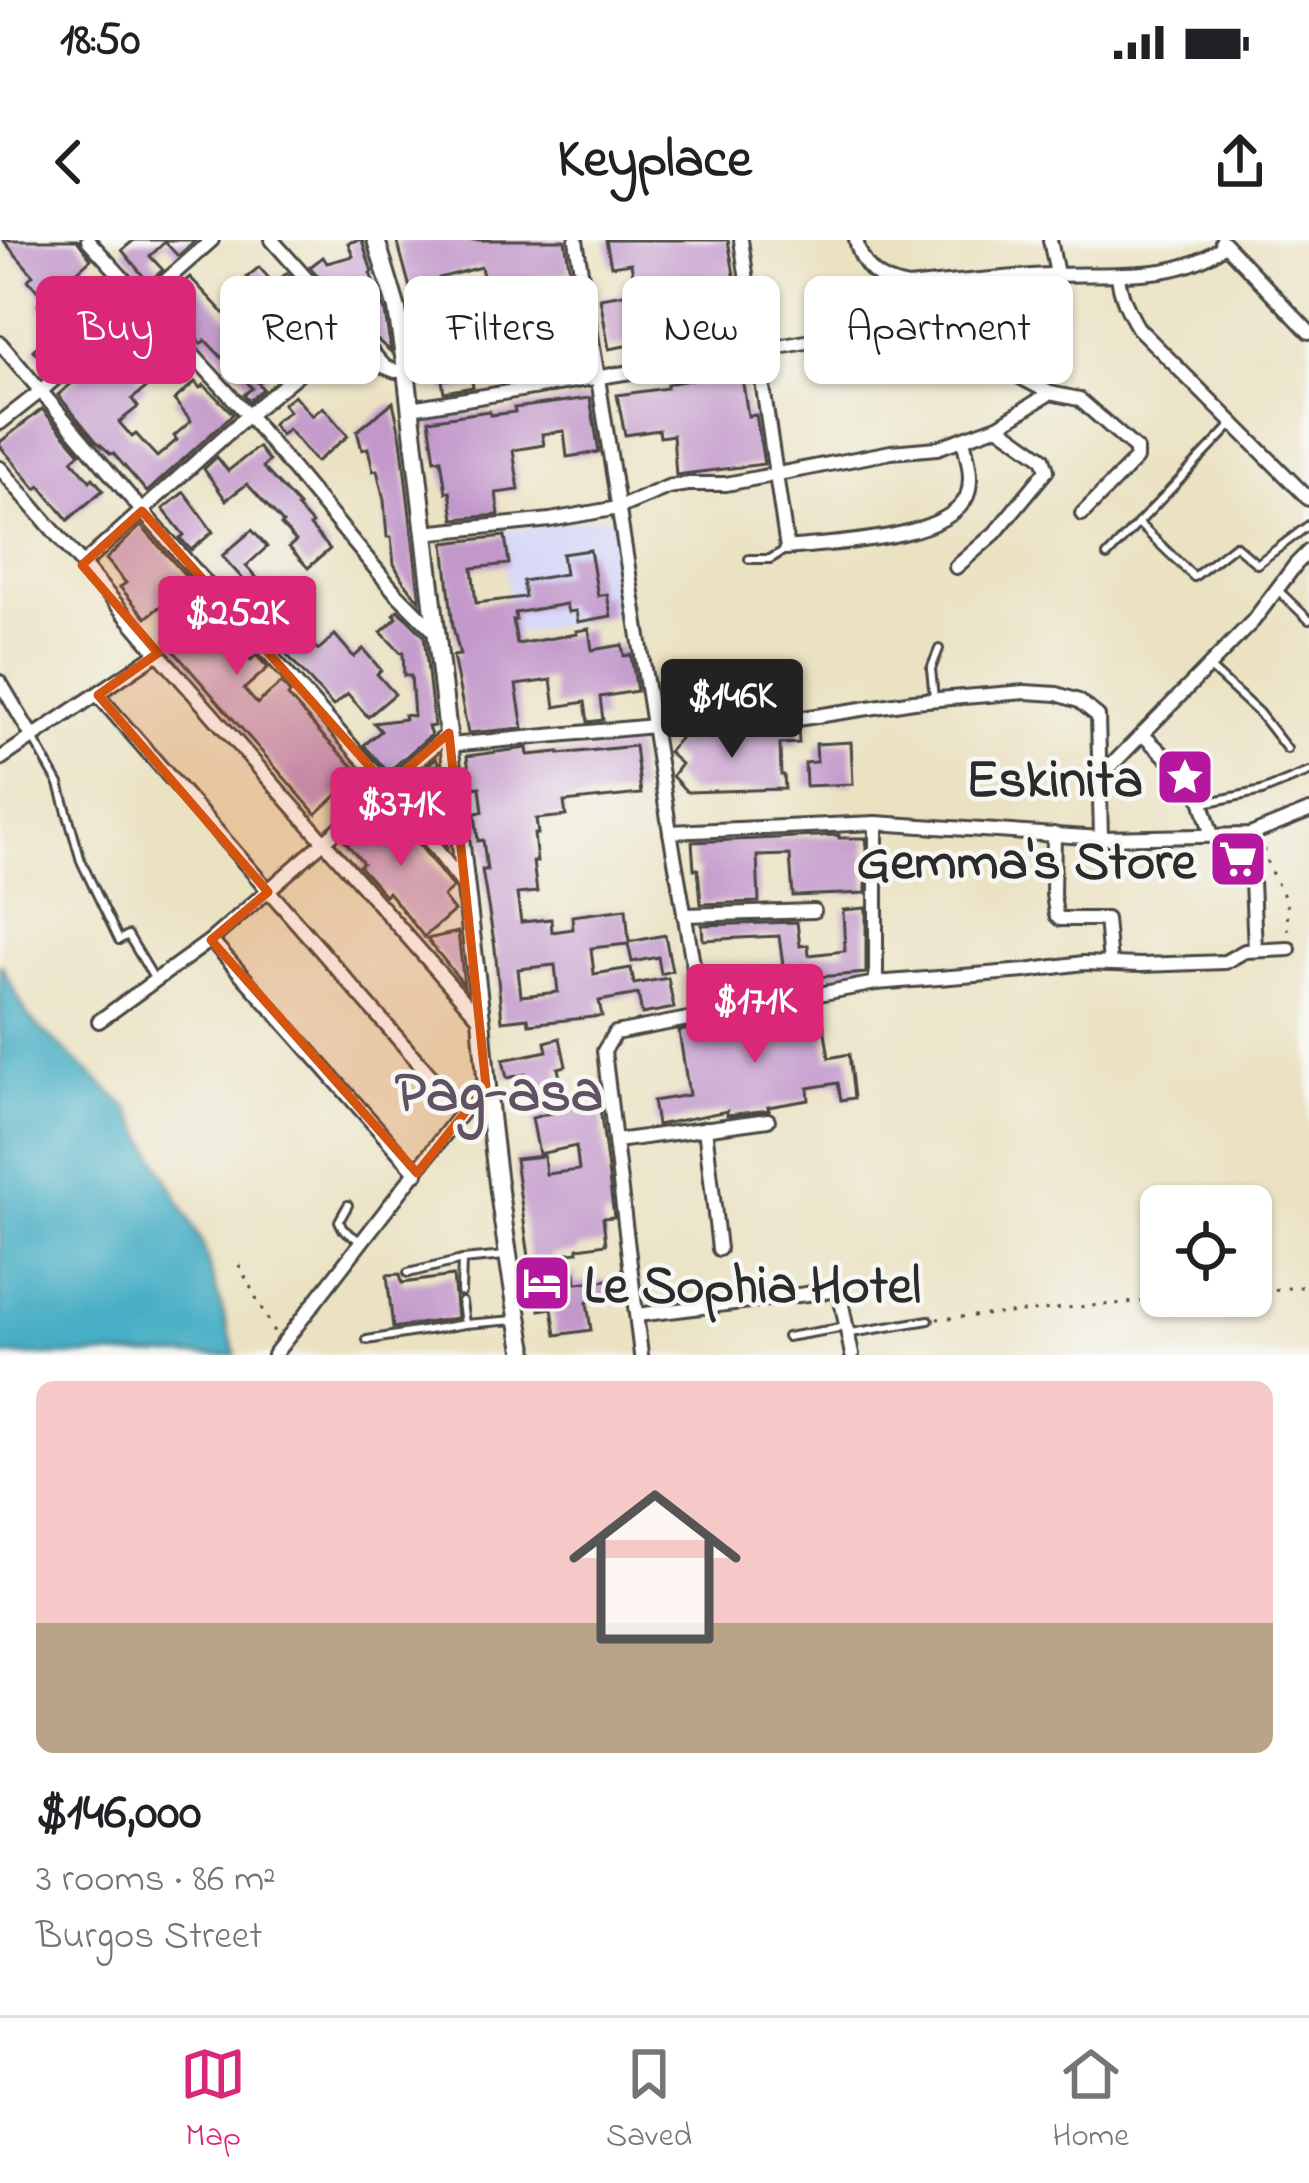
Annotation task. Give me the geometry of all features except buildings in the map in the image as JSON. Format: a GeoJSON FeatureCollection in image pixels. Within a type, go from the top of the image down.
{"type":"FeatureCollection","features":[{"type":"Feature","properties":{"kind":"main road"},"geometry":{"type":"LineString","coordinates":[[376,240],[397,309],[404,356]]}},
{"type":"Feature","properties":{"kind":"main road"},"geometry":{"type":"LineString","coordinates":[[408,384],[486,1086],[525,1355]]}},
{"type":"Feature","properties":{"kind":"street"},"geometry":{"type":"LineString","coordinates":[[88,240],[120,276]]}},
{"type":"Feature","properties":{"kind":"street"},"geometry":{"type":"LineString","coordinates":[[171,276],[212,240]]}},
{"type":"Feature","properties":{"kind":"street"},"geometry":{"type":"LineString","coordinates":[[272,240],[303,276]]}},
{"type":"Feature","properties":{"kind":"street"},"geometry":{"type":"LineString","coordinates":[[576,240],[582,276]]}},
{"type":"Feature","properties":{"kind":"street"},"geometry":{"type":"LineString","coordinates":[[741,240],[747,276]]}},
{"type":"Feature","properties":{"kind":"street"},"geometry":{"type":"LineString","coordinates":[[856,240],[857,250],[875,276]]}},
{"type":"Feature","properties":{"kind":"street"},"geometry":{"type":"LineString","coordinates":[[1050,240],[1057,274]]}},
{"type":"Feature","properties":{"kind":"street"},"geometry":{"type":"LineString","coordinates":[[1034,276],[1118,275],[1206,261],[1222,243],[1309,332]]}},
{"type":"Feature","properties":{"kind":"street"},"geometry":{"type":"LineString","coordinates":[[1118,275],[1119,289],[1138,328],[1309,500]]}},
{"type":"Feature","properties":{"kind":"street"},"geometry":{"type":"LineString","coordinates":[[0,343],[387,786],[466,889]]}},
{"type":"Feature","properties":{"kind":"street"},"geometry":{"type":"LineString","coordinates":[[196,359],[395,592],[436,633]]}},
{"type":"Feature","properties":{"kind":"street"},"geometry":{"type":"LineString","coordinates":[[622,374],[598,378],[702,1015]]}},
{"type":"Feature","properties":{"kind":"street"},"geometry":{"type":"LineString","coordinates":[[0,423],[49,384]]}},
{"type":"Feature","properties":{"kind":"street"},"geometry":{"type":"LineString","coordinates":[[82,566],[286,384]]}},
{"type":"Feature","properties":{"kind":"street"},"geometry":{"type":"LineString","coordinates":[[411,408],[561,384]]}},
{"type":"Feature","properties":{"kind":"street"},"geometry":{"type":"LineString","coordinates":[[763,384],[787,548],[898,535],[956,512],[967,497],[971,478],[963,439]]}},
{"type":"Feature","properties":{"kind":"street"},"geometry":{"type":"LineString","coordinates":[[1033,384],[1079,399],[1136,449],[1136,459],[1082,514]]}},
{"type":"Feature","properties":{"kind":"street"},"geometry":{"type":"LineString","coordinates":[[424,533],[550,520],[617,508],[668,487],[726,484],[891,452],[937,448],[998,426],[1050,393]]}},
{"type":"Feature","properties":{"kind":"street"},"geometry":{"type":"LineString","coordinates":[[956,567],[995,533],[1047,470],[1042,458],[998,426]]}},
{"type":"Feature","properties":{"kind":"street"},"geometry":{"type":"LineString","coordinates":[[0,468],[481,1019]]}},
{"type":"Feature","properties":{"kind":"street"},"geometry":{"type":"LineString","coordinates":[[1099,778],[1252,621],[1309,550]]}},
{"type":"Feature","properties":{"kind":"street"},"geometry":{"type":"LineString","coordinates":[[0,760],[158,653]]}},
{"type":"Feature","properties":{"kind":"street"},"geometry":{"type":"LineString","coordinates":[[0,682],[33,738]]}},
{"type":"Feature","properties":{"kind":"street"},"geometry":{"type":"LineString","coordinates":[[99,1021],[211,940],[324,839],[449,739],[797,719],[934,699],[1057,694],[1079,701],[1098,716],[1101,838]]}},
{"type":"Feature","properties":{"kind":"street"},"geometry":{"type":"LineString","coordinates":[[98,695],[462,1112]]}},
{"type":"Feature","properties":{"kind":"street"},"geometry":{"type":"LineString","coordinates":[[1143,735],[1197,786],[1212,836]]}},
{"type":"Feature","properties":{"kind":"street"},"geometry":{"type":"LineString","coordinates":[[670,832],[876,823],[1101,838],[1212,836],[1255,834],[1309,811]]}},
{"type":"Feature","properties":{"kind":"street"},"geometry":{"type":"LineString","coordinates":[[876,823],[876,983]]}},
{"type":"Feature","properties":{"kind":"street"},"geometry":{"type":"LineString","coordinates":[[1054,834],[1056,915],[1060,919],[1106,919],[1110,963]]}},
{"type":"Feature","properties":{"kind":"street"},"geometry":{"type":"LineString","coordinates":[[1255,834],[1255,950]]}},
{"type":"Feature","properties":{"kind":"street"},"geometry":{"type":"LineString","coordinates":[[685,915],[814,911]]}},
{"type":"Feature","properties":{"kind":"street"},"geometry":{"type":"LineString","coordinates":[[211,940],[417,1173]]}},
{"type":"Feature","properties":{"kind":"street"},"geometry":{"type":"LineString","coordinates":[[641,1355],[604,1051],[615,1033],[876,983],[1083,963],[1226,962],[1245,951],[1289,950]]}},
{"type":"Feature","properties":{"kind":"street"},"geometry":{"type":"LineString","coordinates":[[274,1355],[486,1086]]}},
{"type":"Feature","properties":{"kind":"street"},"geometry":{"type":"LineString","coordinates":[[616,1142],[768,1120]]}},
{"type":"Feature","properties":{"kind":"street"},"geometry":{"type":"LineString","coordinates":[[705,1128],[719,1249]]}},
{"type":"Feature","properties":{"kind":"street"},"geometry":{"type":"LineString","coordinates":[[637,1315],[839,1290],[852,1355]]}},
{"type":"Feature","properties":{"kind":"lane"},"geometry":{"type":"LineString","coordinates":[[1107,556],[1234,424]]}},
{"type":"Feature","properties":{"kind":"lane"},"geometry":{"type":"LineString","coordinates":[[1138,524],[1194,577],[1235,544],[1256,564],[1309,525]]}},
{"type":"Feature","properties":{"kind":"lane"},"geometry":{"type":"LineString","coordinates":[[749,559],[770,559],[787,548]]}},
{"type":"Feature","properties":{"kind":"lane"},"geometry":{"type":"LineString","coordinates":[[1276,589],[1309,620]]}},
{"type":"Feature","properties":{"kind":"lane"},"geometry":{"type":"LineString","coordinates":[[934,699],[931,669],[939,649]]}},
{"type":"Feature","properties":{"kind":"lane"},"geometry":{"type":"LineString","coordinates":[[1209,667],[1259,713],[1287,749]]}},
{"type":"Feature","properties":{"kind":"lane"},"geometry":{"type":"LineString","coordinates":[[33,738],[59,784],[81,861],[119,940],[128,935],[155,980]]}},
{"type":"Feature","properties":{"kind":"lane"},"geometry":{"type":"LineString","coordinates":[[1202,803],[1262,790],[1309,772]]}},
{"type":"Feature","properties":{"kind":"lane"},"geometry":{"type":"LineString","coordinates":[[348,1205],[339,1221],[362,1244]]}},
{"type":"Feature","properties":{"kind":"lane"},"geometry":{"type":"LineString","coordinates":[[409,1274],[463,1260],[509,1256]]}},
{"type":"Feature","properties":{"kind":"lane"},"geometry":{"type":"LineString","coordinates":[[463,1260],[466,1324]]}},
{"type":"Feature","properties":{"kind":"lane"},"geometry":{"type":"LineString","coordinates":[[367,1340],[518,1320]]}},
{"type":"Feature","properties":{"kind":"lane"},"geometry":{"type":"LineString","coordinates":[[787,1337],[929,1320]]}},
{"type":"Feature","properties":{"kind":"path"},"geometry":{"type":"LineString","coordinates":[[1255,834],[1287,902],[1289,950]]}},
{"type":"Feature","properties":{"kind":"path"},"geometry":{"type":"LineString","coordinates":[[238,1264],[268,1325],[284,1342]]}},
{"type":"Feature","properties":{"kind":"path"},"geometry":{"type":"LineString","coordinates":[[1272,1290],[1309,1286]]}},
{"type":"Feature","properties":{"kind":"path"},"geometry":{"type":"LineString","coordinates":[[929,1320],[1140,1302]]}},
{"type":"Feature","properties":{"kind":"highlighted area"},"geometry":{"type":"Polygon","coordinates":[[[142,511],[387,786],[449,733],[486,1086],[417,1173],[211,940],[268,892],[98,695],[158,653],[82,565],[142,511]]]}},
{"type":"Feature","properties":{"kind":"shaded area"},"geometry":{"type":"Polygon","coordinates":[[[611,517],[615,522],[629,613],[513,634],[504,532],[611,517]]]}},
{"type":"Feature","properties":{"kind":"water"},"geometry":{"type":"Polygon","coordinates":[[[0,963],[29,1018],[130,1110],[202,1243],[236,1355],[0,1355],[0,963]]]}},
{"type":"Feature","properties":{"kind":"place","name":"Eskinita"},"geometry":{"type":"Point","coordinates":[1185,777]}},
{"type":"Feature","properties":{"kind":"place","name":"Gemma's Store"},"geometry":{"type":"Point","coordinates":[1238,859]}},
{"type":"Feature","properties":{"kind":"place","name":"Le Sophia Hotel"},"geometry":{"type":"Point","coordinates":[542,1283]}},
{"type":"Feature","properties":{"kind":"district","name":"Pag-asa"},"geometry":{"type":"Point","coordinates":[499,1089]}}]}
